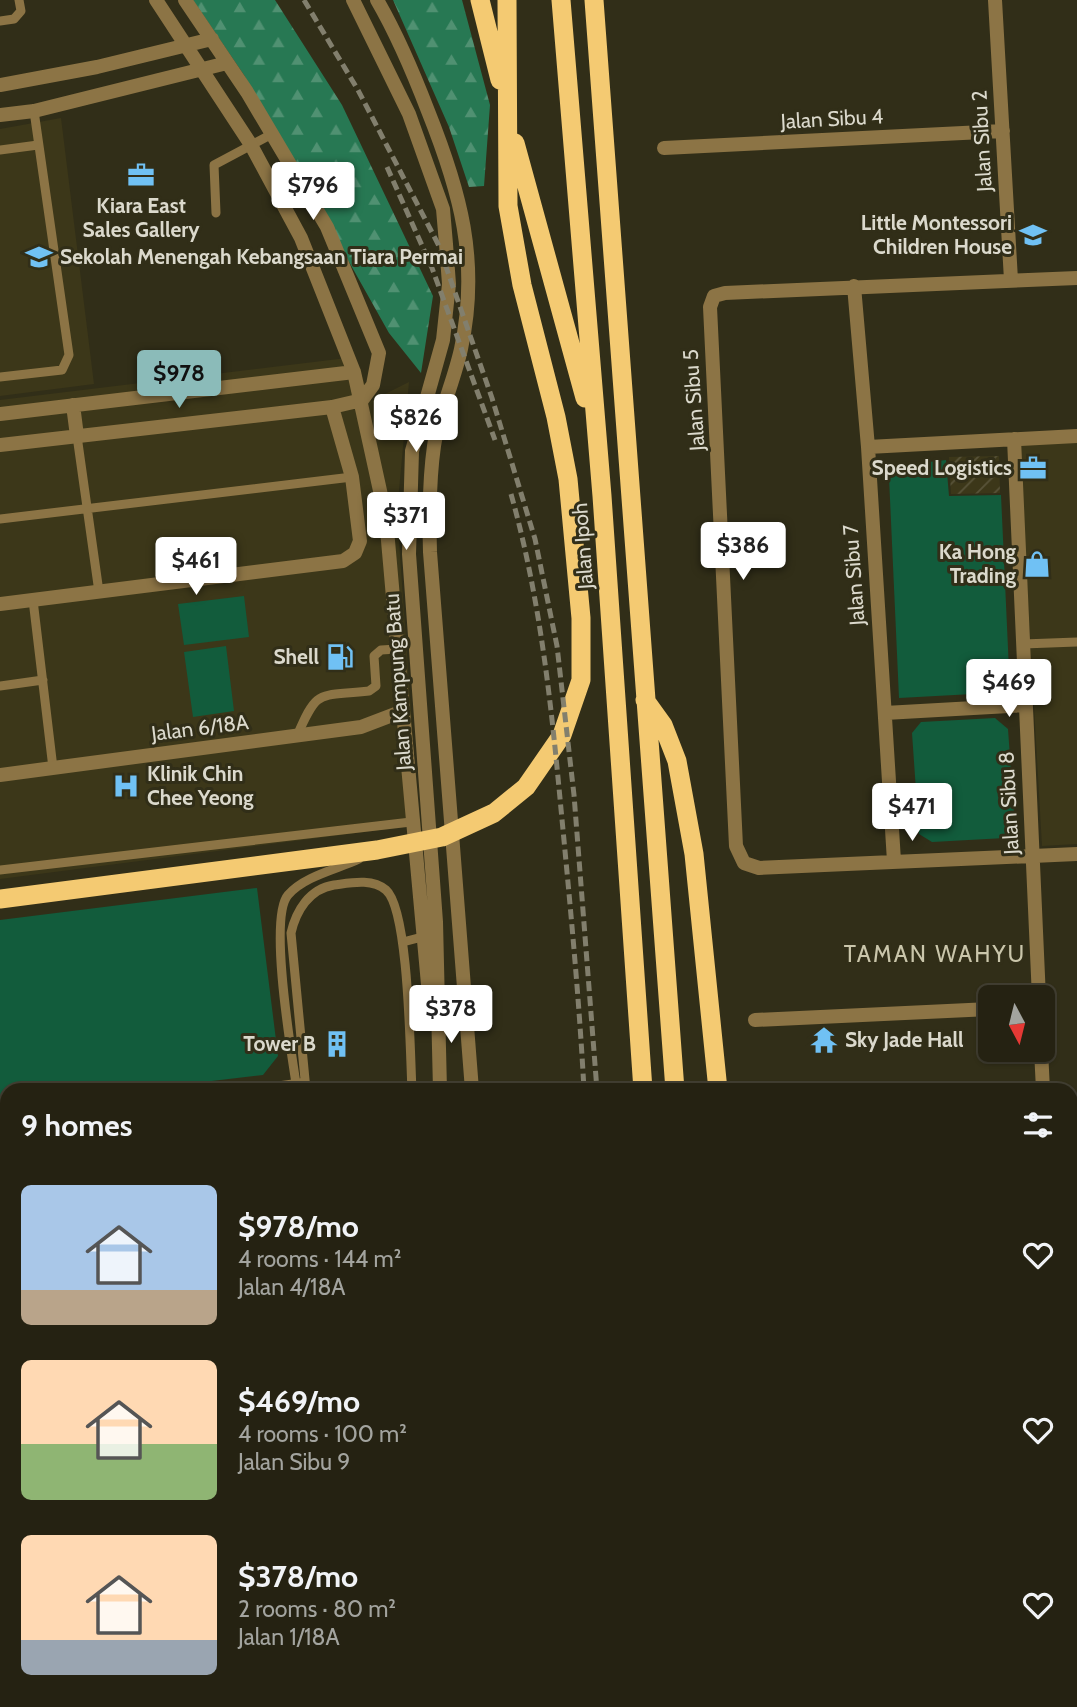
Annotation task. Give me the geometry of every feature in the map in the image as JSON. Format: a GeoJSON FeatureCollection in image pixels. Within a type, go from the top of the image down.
{"type":"FeatureCollection","features":[{"type":"Feature","properties":{"kind":"highway"},"geometry":{"type":"LineString","coordinates":[[480,0],[532,213],[598,446]]}},
{"type":"Feature","properties":{"kind":"highway"},"geometry":{"type":"LineString","coordinates":[[0,899],[422,843],[467,827],[494,813],[526,787],[562,734],[581,680],[581,618],[568,479],[556,416],[522,285],[508,206],[507,0]]}},
{"type":"Feature","properties":{"kind":"highway","name":"Jalan Ipoh"},"geometry":{"type":"LineString","coordinates":[[561,0],[598,446],[643,1083]]}},
{"type":"Feature","properties":{"kind":"highway"},"geometry":{"type":"LineString","coordinates":[[594,0],[675,1083]]}},
{"type":"Feature","properties":{"kind":"highway"},"geometry":{"type":"LineString","coordinates":[[645,699],[673,745],[694,855],[717,1083]]}},
{"type":"Feature","properties":{"kind":"street"},"geometry":{"type":"LineString","coordinates":[[156,0],[251,145],[302,238],[354,372],[362,400],[386,518],[411,822],[440,1083]]}},
{"type":"Feature","properties":{"kind":"street"},"geometry":{"type":"LineString","coordinates":[[0,445],[332,407],[362,400],[373,386],[379,353],[327,227],[272,134],[185,0]]}},
{"type":"Feature","properties":{"kind":"street","name":"Jalan Kampung Batu"},"geometry":{"type":"LineString","coordinates":[[353,0],[409,114],[443,209],[446,244],[449,284],[443,340],[412,451],[410,493],[410,554],[436,922],[438,1062]]}},
{"type":"Feature","properties":{"kind":"street","name":"Jalan Kampung Batu"},"geometry":{"type":"LineString","coordinates":[[377,0],[406,54],[447,159],[467,235],[469,272],[461,348],[434,444],[429,494],[430,552],[471,1083]]}},
{"type":"Feature","properties":{"kind":"street","name":"Jalan Sibu 2"},"geometry":{"type":"LineString","coordinates":[[995,0],[1011,280]]}},
{"type":"Feature","properties":{"kind":"street"},"geometry":{"type":"LineString","coordinates":[[0,85],[85,69],[212,39]]}},
{"type":"Feature","properties":{"kind":"street"},"geometry":{"type":"LineString","coordinates":[[0,115],[34,111],[227,63]]}},
{"type":"Feature","properties":{"kind":"street","name":"Jalan Sibu 4"},"geometry":{"type":"LineString","coordinates":[[664,148],[1003,131]]}},
{"type":"Feature","properties":{"kind":"street","name":"Jalan Sibu 5"},"geometry":{"type":"LineString","coordinates":[[894,861],[759,868],[744,863],[736,846],[710,307],[714,296],[725,293],[1077,278]]}},
{"type":"Feature","properties":{"kind":"street","name":"Jalan Sibu 7"},"geometry":{"type":"LineString","coordinates":[[854,286],[869,447],[894,861]]}},
{"type":"Feature","properties":{"kind":"street"},"geometry":{"type":"LineString","coordinates":[[0,414],[354,372]]}},
{"type":"Feature","properties":{"kind":"street"},"geometry":{"type":"LineString","coordinates":[[73,405],[77,436]]}},
{"type":"Feature","properties":{"kind":"street"},"geometry":{"type":"LineString","coordinates":[[0,604],[343,561],[355,553],[360,541],[352,477],[332,407]]}},
{"type":"Feature","properties":{"kind":"street"},"geometry":{"type":"LineString","coordinates":[[869,447],[1077,436]]}},
{"type":"Feature","properties":{"kind":"street","name":"Jalan Sibu 8"},"geometry":{"type":"LineString","coordinates":[[1014,439],[1038,985]]}},
{"type":"Feature","properties":{"kind":"street"},"geometry":{"type":"LineString","coordinates":[[885,713],[1026,705]]}},
{"type":"Feature","properties":{"kind":"street","name":"Jalan 6/18A"},"geometry":{"type":"LineString","coordinates":[[0,775],[361,727],[402,711]]}},
{"type":"Feature","properties":{"kind":"street"},"geometry":{"type":"LineString","coordinates":[[894,861],[1077,855]]}},
{"type":"Feature","properties":{"kind":"street"},"geometry":{"type":"LineString","coordinates":[[755,1020],[978,1010]]}},
{"type":"Feature","properties":{"kind":"street"},"geometry":{"type":"LineString","coordinates":[[1042,1062],[1043,1083]]}},
{"type":"Feature","properties":{"kind":"lane"},"geometry":{"type":"LineString","coordinates":[[0,21],[14,19],[21,10],[19,0]]}},
{"type":"Feature","properties":{"kind":"lane"},"geometry":{"type":"LineString","coordinates":[[0,377],[62,370],[69,355],[34,111]]}},
{"type":"Feature","properties":{"kind":"lane"},"geometry":{"type":"LineString","coordinates":[[216,213],[214,165],[272,134]]}},
{"type":"Feature","properties":{"kind":"lane"},"geometry":{"type":"LineString","coordinates":[[0,150],[38,145]]}},
{"type":"Feature","properties":{"kind":"lane"},"geometry":{"type":"LineString","coordinates":[[77,436],[99,592]]}},
{"type":"Feature","properties":{"kind":"lane"},"geometry":{"type":"LineString","coordinates":[[0,519],[352,477]]}},
{"type":"Feature","properties":{"kind":"lane"},"geometry":{"type":"LineString","coordinates":[[33,600],[53,768]]}},
{"type":"Feature","properties":{"kind":"lane"},"geometry":{"type":"LineString","coordinates":[[1023,644],[1077,642]]}},
{"type":"Feature","properties":{"kind":"lane"},"geometry":{"type":"LineString","coordinates":[[297,736],[311,704],[318,697],[369,691],[376,686],[374,656],[381,650],[397,649]]}},
{"type":"Feature","properties":{"kind":"lane"},"geometry":{"type":"LineString","coordinates":[[0,686],[43,680]]}},
{"type":"Feature","properties":{"kind":"lane"},"geometry":{"type":"LineString","coordinates":[[0,870],[411,822]]}},
{"type":"Feature","properties":{"kind":"lane"},"geometry":{"type":"LineString","coordinates":[[296,1083],[279,935],[281,909],[287,895],[306,882],[377,850]]}},
{"type":"Feature","properties":{"kind":"lane"},"geometry":{"type":"LineString","coordinates":[[306,1083],[290,933],[295,914],[312,895],[331,886],[369,882],[385,889],[393,899],[403,942],[412,1083]]}},
{"type":"Feature","properties":{"kind":"lane"},"geometry":{"type":"LineString","coordinates":[[403,942],[422,937]]}},
{"type":"Feature","properties":{"kind":"lane"},"geometry":{"type":"LineString","coordinates":[[283,976],[298,974]]}},
{"type":"Feature","properties":{"kind":"shaded area","name":"Sekolah Menengah Kebangsaan Tiara Permai"},"geometry":{"type":"Polygon","coordinates":[[[61,118],[94,384],[0,396],[0,129],[61,118]]]}},
{"type":"Feature","properties":{"kind":"shaded area"},"geometry":{"type":"Polygon","coordinates":[[[355,357],[371,401],[409,382],[397,512],[419,825],[0,879],[0,400],[355,357]]]}},
{"type":"Feature","properties":{"kind":"shaded area"},"geometry":{"type":"Polygon","coordinates":[[[1077,442],[1077,844],[1042,846],[1019,444],[1077,442]]]}},
{"type":"Feature","properties":{"kind":"shaded area"},"geometry":{"type":"Polygon","coordinates":[[[999,456],[1000,493],[951,494],[949,457],[999,456]]]}},
{"type":"Feature","properties":{"kind":"green space"},"geometry":{"type":"Polygon","coordinates":[[[193,0],[275,0],[342,105],[433,296],[421,373],[389,333],[244,75],[193,0]]]}},
{"type":"Feature","properties":{"kind":"green space"},"geometry":{"type":"Polygon","coordinates":[[[393,0],[462,0],[490,105],[484,186],[469,187],[449,127],[393,0]]]}},
{"type":"Feature","properties":{"kind":"green space"},"geometry":{"type":"Polygon","coordinates":[[[946,460],[949,496],[1001,495],[1010,692],[899,698],[889,477],[895,466],[946,460]]]}},
{"type":"Feature","properties":{"kind":"green space"},"geometry":{"type":"Polygon","coordinates":[[[244,596],[249,637],[184,645],[178,604],[244,596]]]}},
{"type":"Feature","properties":{"kind":"green space"},"geometry":{"type":"Polygon","coordinates":[[[226,646],[234,711],[193,717],[184,652],[226,646]]]}},
{"type":"Feature","properties":{"kind":"green space"},"geometry":{"type":"Polygon","coordinates":[[[995,718],[1008,729],[1015,826],[1005,838],[932,842],[919,834],[912,733],[921,722],[995,718]]]}},
{"type":"Feature","properties":{"kind":"green space"},"geometry":{"type":"Polygon","coordinates":[[[257,888],[278,1056],[263,1075],[195,1083],[0,1083],[0,920],[257,888]]]}},
{"type":"Feature","properties":{"kind":"railway"},"geometry":{"type":"LineString","coordinates":[[304,0],[358,90],[438,244],[492,398],[535,539],[557,646],[574,795],[596,1083]]}},
{"type":"Feature","properties":{"kind":"railway"},"geometry":{"type":"LineString","coordinates":[[387,167],[432,268],[495,440]]}},
{"type":"Feature","properties":{"kind":"railway"},"geometry":{"type":"LineString","coordinates":[[511,494],[530,572],[548,689],[571,914],[584,1083]]}},
{"type":"Feature","properties":{"kind":"place","name":"Kiara East Sales Gallery"},"geometry":{"type":"Point","coordinates":[141,175]}},
{"type":"Feature","properties":{"kind":"place","name":"Little Montessori Children House"},"geometry":{"type":"Point","coordinates":[1033,235]}},
{"type":"Feature","properties":{"kind":"place","name":"Sekolah Menengah Kebangsaan Tiara Permai"},"geometry":{"type":"Point","coordinates":[39,257]}},
{"type":"Feature","properties":{"kind":"place","name":"Speed Logistics"},"geometry":{"type":"Point","coordinates":[1033,468]}},
{"type":"Feature","properties":{"kind":"place","name":"Ka Hong Trading"},"geometry":{"type":"Point","coordinates":[1037,564]}},
{"type":"Feature","properties":{"kind":"place","name":"Shell"},"geometry":{"type":"Point","coordinates":[340,657]}},
{"type":"Feature","properties":{"kind":"place","name":"Klinik Chin Chee Yeong"},"geometry":{"type":"Point","coordinates":[126,786]}},
{"type":"Feature","properties":{"kind":"place","name":"Sky Jade Hall"},"geometry":{"type":"Point","coordinates":[824,1040]}},
{"type":"Feature","properties":{"kind":"place","name":"Tower B"},"geometry":{"type":"Point","coordinates":[337,1044]}},
{"type":"Feature","properties":{"kind":"district","name":"TAMAN WAHYU"},"geometry":{"type":"Point","coordinates":[935,954]}}]}
